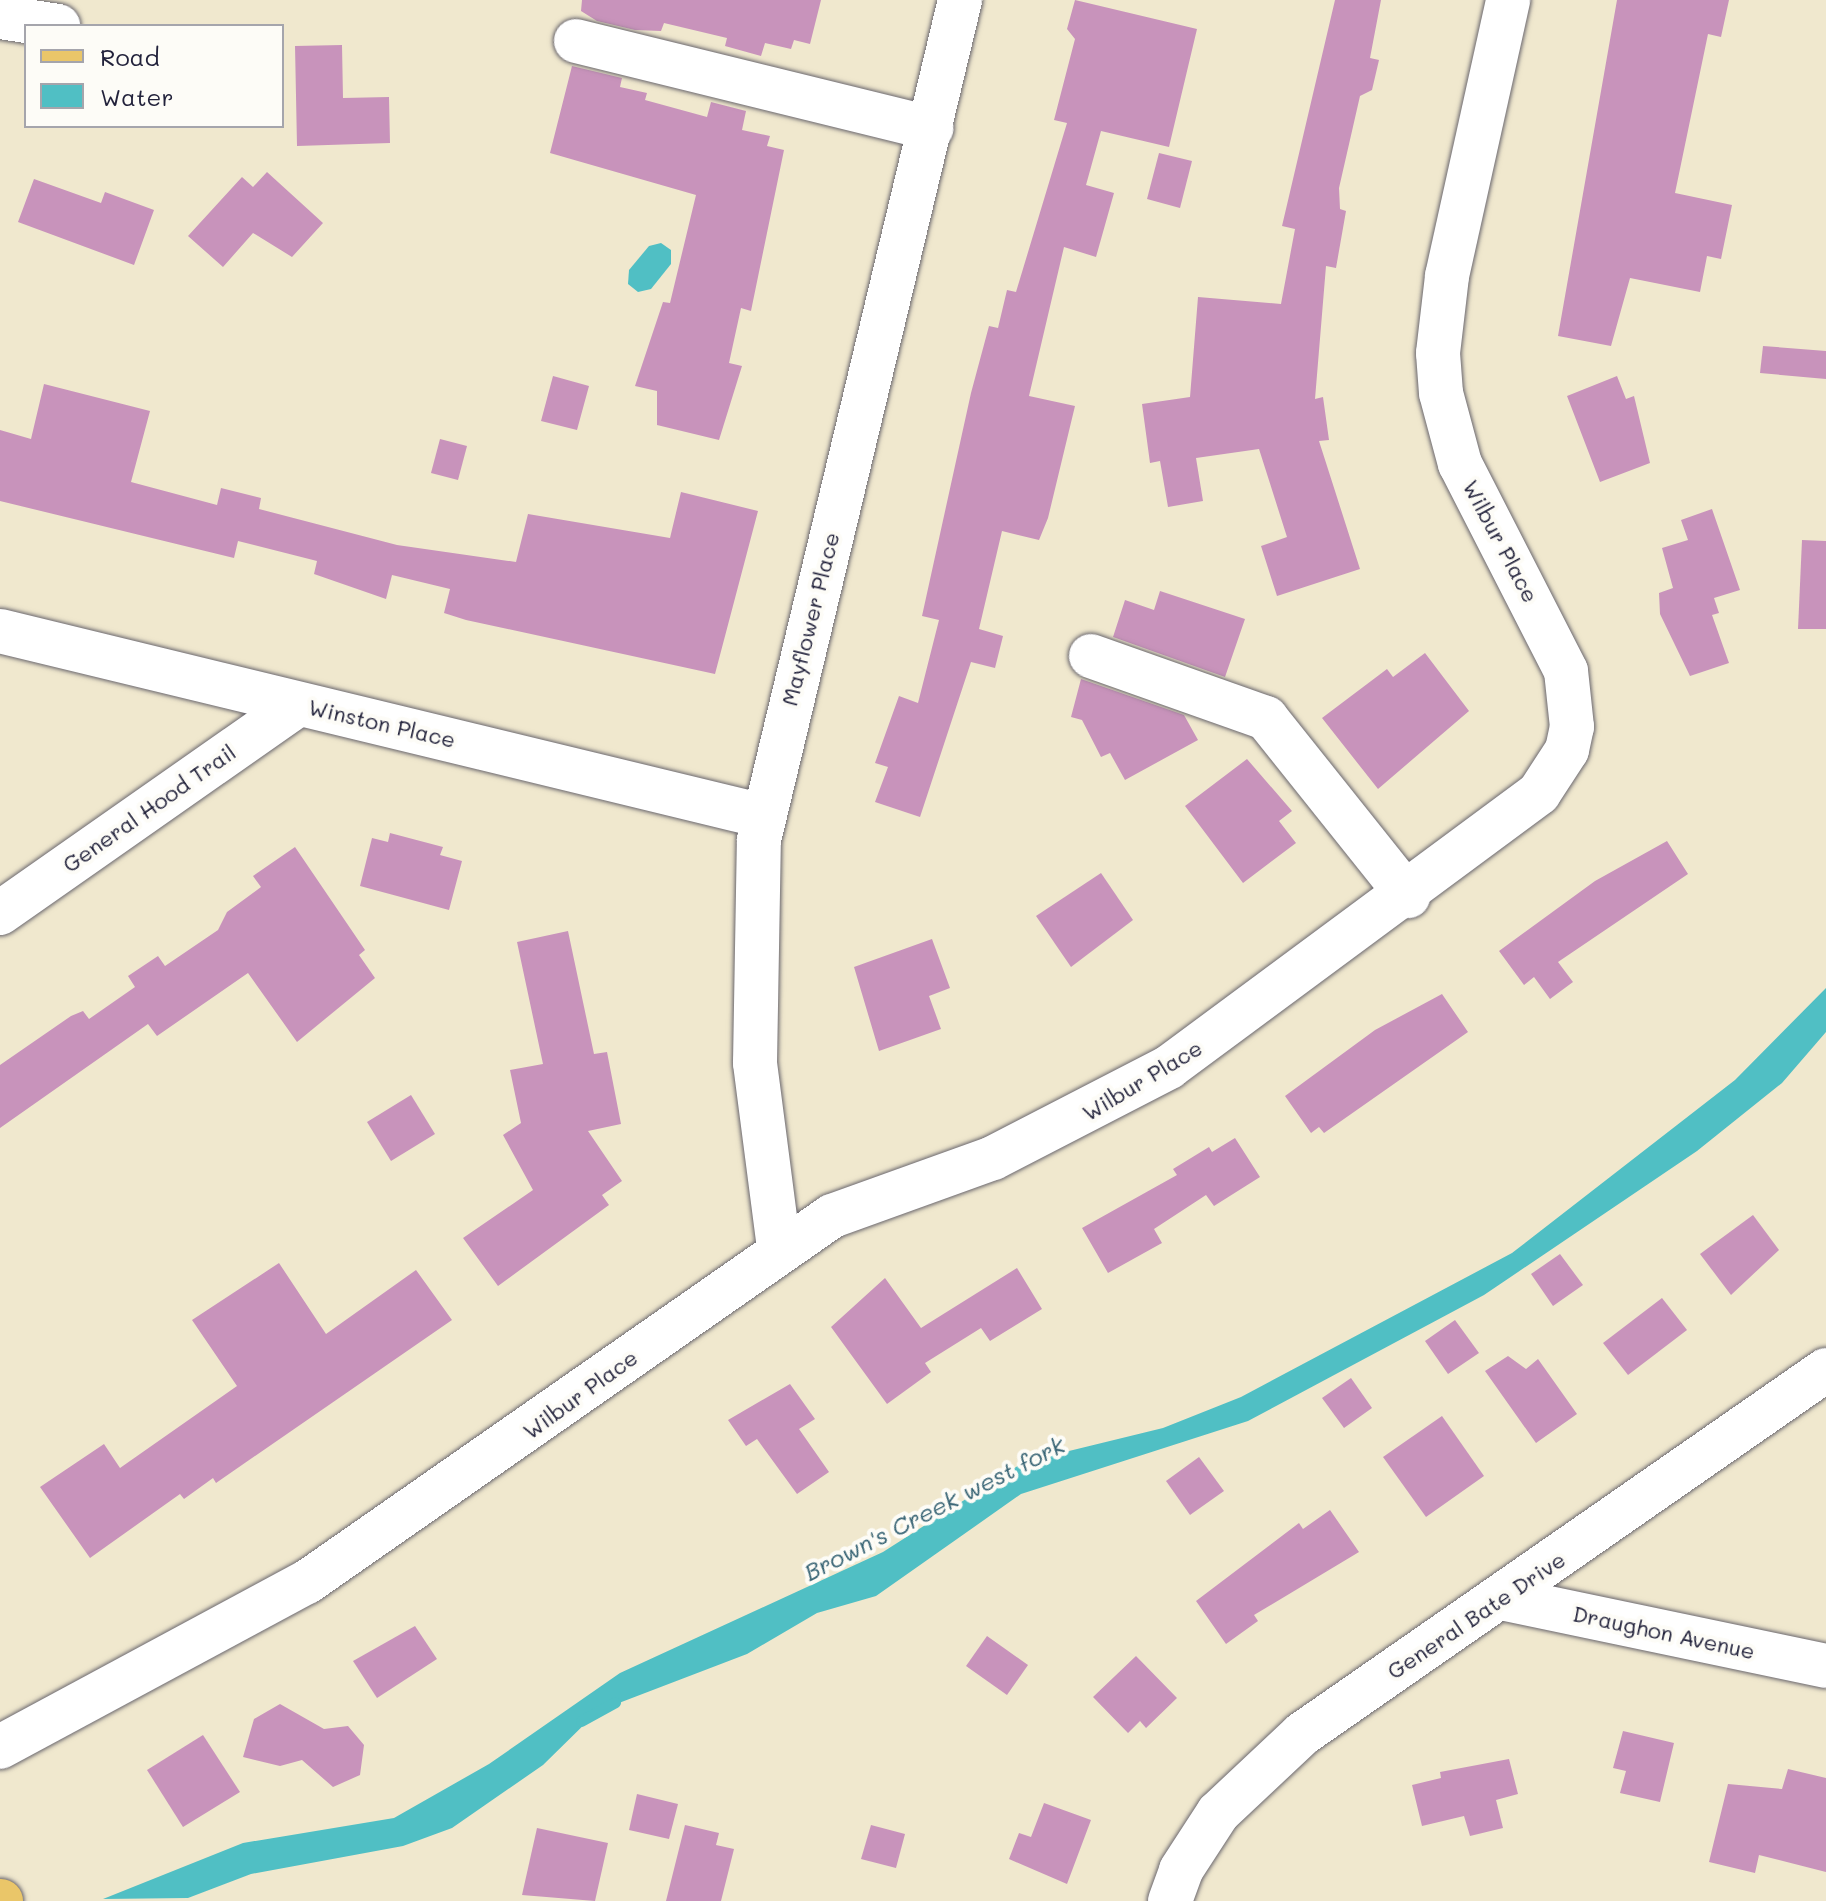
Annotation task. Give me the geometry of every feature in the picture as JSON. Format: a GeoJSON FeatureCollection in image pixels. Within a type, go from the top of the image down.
{"type":"FeatureCollection","features":[{"type":"Feature","properties":{"kind":"street","name":"Mayflower Place"},"geometry":{"type":"LineString","coordinates":[[779,1248],[755,1063],[763,816],[960,0]]}},
{"type":"Feature","properties":{"kind":"street","name":"Wilbur Place"},"geometry":{"type":"LineString","coordinates":[[0,1747],[307,1582],[465,1478],[779,1248],[832,1216],[993,1158],[1141,1083],[1408,896],[1539,793],[1556,771],[1572,727],[1559,652],[1460,464],[1441,393],[1447,276],[1508,0]]}},
{"type":"Feature","properties":{"kind":"street"},"geometry":{"type":"LineString","coordinates":[[0,17],[54,17]]}},
{"type":"Feature","properties":{"kind":"street"},"geometry":{"type":"LineString","coordinates":[[576,41],[931,128]]}},
{"type":"Feature","properties":{"kind":"street","name":"Winston Place"},"geometry":{"type":"LineString","coordinates":[[0,631],[763,816]]}},
{"type":"Feature","properties":{"kind":"street"},"geometry":{"type":"LineString","coordinates":[[1091,656],[1266,718],[1408,896]]}},
{"type":"Feature","properties":{"kind":"street","name":"General Hood Trail"},"geometry":{"type":"LineString","coordinates":[[0,913],[298,704]]}},
{"type":"Feature","properties":{"kind":"street","name":"General Bate Drive"},"geometry":{"type":"LineString","coordinates":[[1170,1901],[1195,1845],[1245,1782],[1302,1734],[1826,1370]]}},
{"type":"Feature","properties":{"kind":"street","name":"Draughon Avenue"},"geometry":{"type":"LineString","coordinates":[[1501,1598],[1826,1666]]}},
{"type":"Feature","properties":{"kind":"water"},"geometry":{"type":"Polygon","coordinates":[[[661,243],[671,250],[671,264],[651,289],[638,292],[628,284],[629,270],[649,246],[661,243]]]}},
{"type":"Feature","properties":{"kind":"water"},"geometry":{"type":"Polygon","coordinates":[[[1826,988],[1826,1032],[1782,1083],[1697,1151],[1484,1295],[1248,1421],[1021,1494],[876,1596],[817,1613],[747,1654],[598,1711],[543,1765],[452,1828],[403,1846],[251,1874],[188,1898],[103,1899],[243,1843],[394,1818],[489,1764],[620,1673],[883,1552],[1024,1462],[1163,1428],[1241,1397],[1512,1253],[1735,1080],[1826,988]]]}},
{"type":"Feature","properties":{"kind":"building"},"geometry":{"type":"Polygon","coordinates":[[[582,0],[821,0],[810,44],[794,40],[791,49],[765,43],[761,56],[725,46],[727,38],[664,23],[661,31],[635,30],[597,21],[581,11],[582,0]]]}},
{"type":"Feature","properties":{"kind":"building"},"geometry":{"type":"Polygon","coordinates":[[[1075,0],[1197,29],[1169,147],[1101,131],[1086,185],[1114,193],[1096,257],[1064,247],[1029,396],[1075,406],[1048,518],[1039,540],[1002,531],[979,629],[1003,636],[995,668],[971,662],[920,817],[875,802],[888,767],[875,763],[899,696],[918,703],[939,620],[922,616],[971,393],[989,326],[998,328],[1007,290],[1016,292],[1067,123],[1054,120],[1075,39],[1067,29],[1075,0]]]}},
{"type":"Feature","properties":{"kind":"building"},"geometry":{"type":"Polygon","coordinates":[[[1335,0],[1381,0],[1370,58],[1379,60],[1372,90],[1360,96],[1339,188],[1340,209],[1346,211],[1336,268],[1326,266],[1315,399],[1323,397],[1329,440],[1319,441],[1360,569],[1277,596],[1261,546],[1287,537],[1259,449],[1196,458],[1203,501],[1168,507],[1160,461],[1150,463],[1142,404],[1190,397],[1198,297],[1281,304],[1295,229],[1282,226],[1335,0]]]}},
{"type":"Feature","properties":{"kind":"building"},"geometry":{"type":"Polygon","coordinates":[[[1617,0],[1729,0],[1721,37],[1708,34],[1675,193],[1732,205],[1721,259],[1707,256],[1700,292],[1630,278],[1611,346],[1558,336],[1617,0]]]}},
{"type":"Feature","properties":{"kind":"building"},"geometry":{"type":"Polygon","coordinates":[[[342,45],[343,98],[389,97],[390,143],[297,146],[295,46],[342,45]]]}},
{"type":"Feature","properties":{"kind":"building"},"geometry":{"type":"Polygon","coordinates":[[[572,66],[622,78],[620,87],[647,93],[645,100],[707,117],[711,102],[746,111],[742,130],[770,136],[767,146],[784,150],[751,311],[741,308],[729,363],[742,366],[719,440],[657,425],[657,391],[635,386],[663,302],[670,303],[696,195],[550,153],[572,66]]]}},
{"type":"Feature","properties":{"kind":"building"},"geometry":{"type":"Polygon","coordinates":[[[1159,153],[1192,161],[1180,208],[1147,199],[1159,153]]]}},
{"type":"Feature","properties":{"kind":"building"},"geometry":{"type":"Polygon","coordinates":[[[267,172],[323,223],[292,257],[253,233],[223,267],[188,236],[242,177],[253,187],[267,172]]]}},
{"type":"Feature","properties":{"kind":"building"},"geometry":{"type":"Polygon","coordinates":[[[34,179],[101,203],[105,192],[154,210],[134,265],[18,222],[34,179]]]}},
{"type":"Feature","properties":{"kind":"building"},"geometry":{"type":"Polygon","coordinates":[[[1763,346],[1826,351],[1826,379],[1760,373],[1763,346]]]}},
{"type":"Feature","properties":{"kind":"building"},"geometry":{"type":"Polygon","coordinates":[[[553,376],[589,386],[577,430],[541,421],[553,376]]]}},
{"type":"Feature","properties":{"kind":"building"},"geometry":{"type":"Polygon","coordinates":[[[1617,376],[1626,399],[1634,396],[1650,463],[1600,482],[1567,396],[1617,376]]]}},
{"type":"Feature","properties":{"kind":"building"},"geometry":{"type":"Polygon","coordinates":[[[44,384],[150,411],[131,482],[217,505],[221,488],[261,498],[259,509],[397,545],[516,562],[528,514],[670,538],[681,492],[758,511],[715,674],[444,613],[450,589],[392,575],[386,599],[314,574],[317,561],[238,541],[234,558],[0,501],[0,430],[31,439],[44,384]]]}},
{"type":"Feature","properties":{"kind":"building"},"geometry":{"type":"Polygon","coordinates":[[[440,439],[467,446],[458,480],[431,473],[440,439]]]}},
{"type":"Feature","properties":{"kind":"building"},"geometry":{"type":"Polygon","coordinates":[[[1712,509],[1740,590],[1714,598],[1719,613],[1712,615],[1729,663],[1690,676],[1660,614],[1659,593],[1673,588],[1662,548],[1688,540],[1681,520],[1712,509]]]}},
{"type":"Feature","properties":{"kind":"building"},"geometry":{"type":"Polygon","coordinates":[[[1802,540],[1826,541],[1826,629],[1798,629],[1802,540]]]}},
{"type":"Feature","properties":{"kind":"building"},"geometry":{"type":"Polygon","coordinates":[[[1160,591],[1245,619],[1225,677],[1113,637],[1125,600],[1154,610],[1160,591]]]}},
{"type":"Feature","properties":{"kind":"building"},"geometry":{"type":"Polygon","coordinates":[[[1425,653],[1469,711],[1378,789],[1322,718],[1387,669],[1393,677],[1425,653]]]}},
{"type":"Feature","properties":{"kind":"building"},"geometry":{"type":"Polygon","coordinates":[[[1081,679],[1184,715],[1198,740],[1125,780],[1110,753],[1101,757],[1082,720],[1071,717],[1081,679]]]}},
{"type":"Feature","properties":{"kind":"building"},"geometry":{"type":"Polygon","coordinates":[[[1247,759],[1292,811],[1279,821],[1296,843],[1243,883],[1185,806],[1247,759]]]}},
{"type":"Feature","properties":{"kind":"building"},"geometry":{"type":"Polygon","coordinates":[[[390,833],[443,847],[440,855],[462,861],[449,910],[360,886],[372,838],[388,842],[390,833]]]}},
{"type":"Feature","properties":{"kind":"building"},"geometry":{"type":"Polygon","coordinates":[[[1667,841],[1688,874],[1558,962],[1573,982],[1550,999],[1534,977],[1524,985],[1499,951],[1595,881],[1667,841]]]}},
{"type":"Feature","properties":{"kind":"building"},"geometry":{"type":"Polygon","coordinates":[[[295,847],[365,950],[359,955],[375,978],[297,1042],[248,973],[157,1036],[148,1024],[0,1128],[0,1065],[71,1016],[83,1011],[89,1019],[135,987],[128,976],[158,956],[165,966],[218,930],[227,912],[261,887],[253,876],[295,847]]]}},
{"type":"Feature","properties":{"kind":"building"},"geometry":{"type":"Polygon","coordinates":[[[1101,873],[1133,920],[1071,967],[1036,916],[1101,873]]]}},
{"type":"Feature","properties":{"kind":"building"},"geometry":{"type":"Polygon","coordinates":[[[568,931],[594,1054],[607,1052],[621,1124],[588,1131],[622,1181],[602,1195],[609,1205],[498,1286],[463,1238],[533,1190],[503,1135],[521,1123],[510,1070],[543,1064],[517,942],[568,931]]]}},
{"type":"Feature","properties":{"kind":"building"},"geometry":{"type":"Polygon","coordinates":[[[932,939],[950,988],[929,996],[941,1029],[879,1051],[854,967],[932,939]]]}},
{"type":"Feature","properties":{"kind":"building"},"geometry":{"type":"Polygon","coordinates":[[[1442,994],[1468,1032],[1324,1133],[1319,1127],[1311,1133],[1285,1096],[1375,1030],[1442,994]]]}},
{"type":"Feature","properties":{"kind":"building"},"geometry":{"type":"Polygon","coordinates":[[[411,1095],[435,1134],[391,1161],[367,1122],[411,1095]]]}},
{"type":"Feature","properties":{"kind":"building"},"geometry":{"type":"Polygon","coordinates":[[[1235,1138],[1260,1177],[1214,1206],[1206,1195],[1154,1229],[1162,1243],[1108,1273],[1082,1228],[1177,1175],[1173,1169],[1209,1147],[1212,1152],[1235,1138]]]}},
{"type":"Feature","properties":{"kind":"building"},"geometry":{"type":"Polygon","coordinates":[[[1753,1215],[1779,1250],[1731,1295],[1700,1254],[1753,1215]]]}},
{"type":"Feature","properties":{"kind":"building"},"geometry":{"type":"Polygon","coordinates":[[[1560,1254],[1583,1285],[1553,1306],[1531,1274],[1560,1254]]]}},
{"type":"Feature","properties":{"kind":"building"},"geometry":{"type":"Polygon","coordinates":[[[279,1263],[326,1334],[416,1270],[452,1320],[216,1483],[213,1478],[184,1499],[180,1494],[90,1558],[40,1487],[104,1444],[120,1468],[237,1386],[192,1320],[279,1263]]]}},
{"type":"Feature","properties":{"kind":"building"},"geometry":{"type":"Polygon","coordinates":[[[1017,1268],[1042,1309],[990,1341],[981,1328],[925,1363],[931,1372],[887,1404],[831,1327],[885,1278],[921,1328],[1017,1268]]]}},
{"type":"Feature","properties":{"kind":"building"},"geometry":{"type":"Polygon","coordinates":[[[1662,1298],[1687,1330],[1628,1375],[1603,1343],[1662,1298]]]}},
{"type":"Feature","properties":{"kind":"building"},"geometry":{"type":"Polygon","coordinates":[[[1455,1320],[1479,1353],[1448,1374],[1425,1341],[1455,1320]]]}},
{"type":"Feature","properties":{"kind":"building"},"geometry":{"type":"Polygon","coordinates":[[[1508,1356],[1526,1369],[1538,1359],[1577,1414],[1536,1443],[1485,1371],[1508,1356]]]}},
{"type":"Feature","properties":{"kind":"building"},"geometry":{"type":"Polygon","coordinates":[[[1351,1378],[1372,1408],[1344,1428],[1322,1398],[1351,1378]]]}},
{"type":"Feature","properties":{"kind":"building"},"geometry":{"type":"Polygon","coordinates":[[[790,1384],[815,1419],[799,1429],[829,1472],[797,1494],[757,1439],[746,1446],[728,1420],[790,1384]]]}},
{"type":"Feature","properties":{"kind":"building"},"geometry":{"type":"Polygon","coordinates":[[[1442,1416],[1484,1476],[1426,1517],[1383,1457],[1442,1416]]]}},
{"type":"Feature","properties":{"kind":"building"},"geometry":{"type":"Polygon","coordinates":[[[1199,1457],[1224,1491],[1190,1515],[1166,1481],[1199,1457]]]}},
{"type":"Feature","properties":{"kind":"building"},"geometry":{"type":"Polygon","coordinates":[[[1330,1510],[1359,1552],[1254,1615],[1258,1621],[1226,1644],[1196,1601],[1299,1523],[1303,1529],[1330,1510]]]}},
{"type":"Feature","properties":{"kind":"building"},"geometry":{"type":"Polygon","coordinates":[[[415,1626],[437,1659],[377,1698],[353,1661],[415,1626]]]}},
{"type":"Feature","properties":{"kind":"building"},"geometry":{"type":"Polygon","coordinates":[[[987,1636],[1028,1665],[1007,1695],[966,1666],[987,1636]]]}},
{"type":"Feature","properties":{"kind":"building"},"geometry":{"type":"Polygon","coordinates":[[[1136,1656],[1177,1698],[1146,1728],[1140,1721],[1128,1733],[1093,1697],[1136,1656]]]}},
{"type":"Feature","properties":{"kind":"building"},"geometry":{"type":"Polygon","coordinates":[[[280,1704],[324,1729],[348,1726],[364,1745],[360,1775],[333,1787],[302,1760],[280,1766],[243,1757],[254,1719],[280,1704]]]}},
{"type":"Feature","properties":{"kind":"building"},"geometry":{"type":"Polygon","coordinates":[[[1623,1731],[1674,1743],[1660,1802],[1620,1793],[1626,1771],[1613,1768],[1623,1731]]]}},
{"type":"Feature","properties":{"kind":"building"},"geometry":{"type":"Polygon","coordinates":[[[203,1735],[240,1792],[183,1827],[147,1770],[203,1735]]]}},
{"type":"Feature","properties":{"kind":"building"},"geometry":{"type":"Polygon","coordinates":[[[1509,1759],[1518,1794],[1496,1800],[1503,1828],[1470,1836],[1464,1816],[1422,1826],[1412,1785],[1441,1778],[1440,1772],[1509,1759]]]}},
{"type":"Feature","properties":{"kind":"building"},"geometry":{"type":"Polygon","coordinates":[[[1788,1769],[1826,1778],[1826,1872],[1759,1855],[1755,1873],[1709,1862],[1728,1784],[1782,1789],[1788,1769]]]}},
{"type":"Feature","properties":{"kind":"building"},"geometry":{"type":"Polygon","coordinates":[[[637,1794],[678,1804],[669,1839],[629,1830],[637,1794]]]}},
{"type":"Feature","properties":{"kind":"building"},"geometry":{"type":"Polygon","coordinates":[[[1044,1803],[1091,1820],[1067,1884],[1009,1859],[1019,1833],[1031,1837],[1044,1803]]]}},
{"type":"Feature","properties":{"kind":"building"},"geometry":{"type":"Polygon","coordinates":[[[685,1825],[719,1833],[716,1845],[734,1849],[721,1901],[666,1901],[685,1825]]]}},
{"type":"Feature","properties":{"kind":"building"},"geometry":{"type":"Polygon","coordinates":[[[871,1825],[905,1834],[896,1868],[861,1859],[871,1825]]]}},
{"type":"Feature","properties":{"kind":"building"},"geometry":{"type":"Polygon","coordinates":[[[537,1828],[608,1843],[595,1901],[522,1895],[537,1828]]]}},
{"type":"Feature","properties":{"kind":"waterway","name":"Brown's Creek west fork"},"geometry":{"type":"LineString","coordinates":[[581,1721],[615,1702]]}}]}
